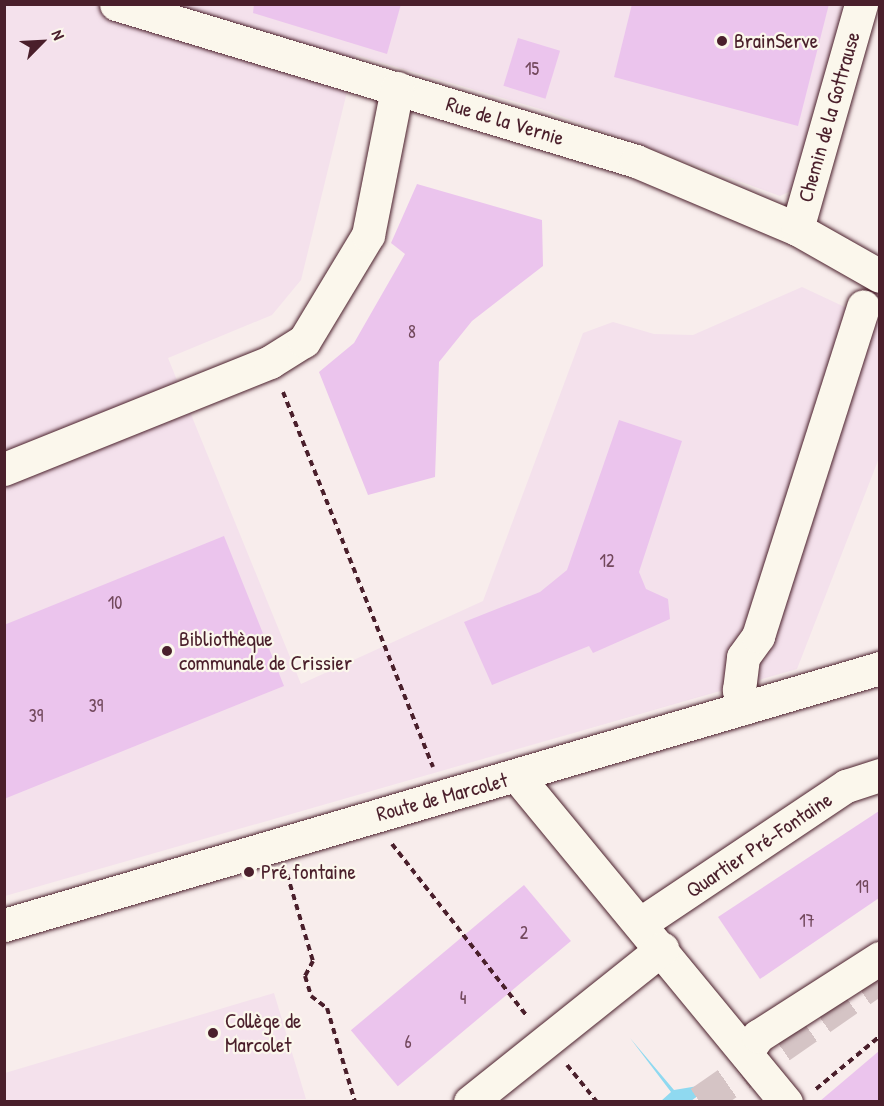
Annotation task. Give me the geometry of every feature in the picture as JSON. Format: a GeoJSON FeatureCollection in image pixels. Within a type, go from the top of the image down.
{"type":"FeatureCollection","features":[{"type":"Feature","properties":{"kind":"street","name":"Chemin de la Gottrause"},"geometry":{"type":"LineString","coordinates":[[797,229],[861,4]]}},
{"type":"Feature","properties":{"kind":"street","name":"Rue de la Vernie"},"geometry":{"type":"LineString","coordinates":[[125,6],[636,161],[797,229],[879,276]]}},
{"type":"Feature","properties":{"kind":"street"},"geometry":{"type":"LineString","coordinates":[[4,469],[270,362],[292,351],[318,327],[356,261],[368,235],[397,88]]}},
{"type":"Feature","properties":{"kind":"street"},"geometry":{"type":"LineString","coordinates":[[744,708],[739,690],[743,657],[758,636],[863,306]]}},
{"type":"Feature","properties":{"kind":"street","name":"Route de Marcolet"},"geometry":{"type":"LineString","coordinates":[[4,925],[879,668]]}},
{"type":"Feature","properties":{"kind":"street","name":"Quartier Pré-Fontaine"},"geometry":{"type":"LineString","coordinates":[[641,922],[846,786],[879,775]]}},
{"type":"Feature","properties":{"kind":"street"},"geometry":{"type":"LineString","coordinates":[[517,776],[641,922],[746,1053],[797,1098]]}},
{"type":"Feature","properties":{"kind":"street"},"geometry":{"type":"LineString","coordinates":[[470,1101],[662,949]]}},
{"type":"Feature","properties":{"kind":"street"},"geometry":{"type":"LineString","coordinates":[[746,1053],[758,1036],[879,958]]}},
{"type":"Feature","properties":{"kind":"path"},"geometry":{"type":"LineString","coordinates":[[270,362],[438,778]]}},
{"type":"Feature","properties":{"kind":"path"},"geometry":{"type":"LineString","coordinates":[[369,816],[545,1040],[597,1101]]}},
{"type":"Feature","properties":{"kind":"path"},"geometry":{"type":"LineString","coordinates":[[278,844],[313,961],[305,976],[308,986],[327,1008],[355,1101]]}},
{"type":"Feature","properties":{"kind":"path"},"geometry":{"type":"LineString","coordinates":[[797,1098],[879,1036]]}},
{"type":"Feature","properties":{"kind":"shaded area"},"geometry":{"type":"Polygon","coordinates":[[[5,5],[851,5],[802,186],[780,196],[547,111],[356,55],[301,280],[272,315],[168,358],[301,684],[483,601],[583,333],[613,322],[654,334],[693,335],[802,287],[879,323],[879,458],[797,669],[5,896],[5,5]]]}},
{"type":"Feature","properties":{"kind":"shaded area","name":"Collège de Marcolet"},"geometry":{"type":"Polygon","coordinates":[[[274,993],[306,1099],[5,1101],[5,1073],[274,993]]]}},
{"type":"Feature","properties":{"kind":"water"},"geometry":{"type":"Polygon","coordinates":[[[630,1038],[674,1090],[698,1086],[703,1092],[691,1101],[661,1101],[671,1092],[630,1038]]]}},
{"type":"Feature","properties":{"kind":"building"},"geometry":{"type":"Polygon","coordinates":[[[254,4],[401,4],[387,54],[253,13],[254,4]]]}},
{"type":"Feature","properties":{"kind":"building","name":"BrainServe"},"geometry":{"type":"Polygon","coordinates":[[[632,4],[829,4],[798,126],[614,77],[632,4]]]}},
{"type":"Feature","properties":{"kind":"building"},"geometry":{"type":"Polygon","coordinates":[[[518,38],[560,51],[545,99],[503,86],[518,38]]]}},
{"type":"Feature","properties":{"kind":"building"},"geometry":{"type":"Polygon","coordinates":[[[417,184],[542,220],[543,266],[472,321],[439,362],[435,477],[368,495],[319,372],[354,343],[405,254],[391,243],[417,184]]]}},
{"type":"Feature","properties":{"kind":"building"},"geometry":{"type":"Polygon","coordinates":[[[619,420],[682,441],[639,572],[646,589],[668,599],[670,619],[593,653],[589,646],[492,685],[464,622],[540,592],[567,570],[619,420]]]}},
{"type":"Feature","properties":{"kind":"building"},"geometry":{"type":"Polygon","coordinates":[[[224,536],[284,686],[4,799],[4,625],[224,536]]]}},
{"type":"Feature","properties":{"kind":"building"},"geometry":{"type":"Polygon","coordinates":[[[879,811],[879,898],[760,979],[718,917],[879,811]]]}},
{"type":"Feature","properties":{"kind":"building"},"geometry":{"type":"Polygon","coordinates":[[[524,885],[571,941],[398,1086],[351,1030],[524,885]]]}},
{"type":"Feature","properties":{"kind":"building"},"geometry":{"type":"Polygon","coordinates":[[[879,1051],[879,1101],[820,1101],[879,1051]]]}},
{"type":"Feature","properties":{"kind":"tunnel"},"geometry":{"type":"LineString","coordinates":[[700,1102],[880,977]]}},
{"type":"Feature","properties":{"kind":"place","name":"BrainServe"},"geometry":{"type":"Point","coordinates":[722,41]}},
{"type":"Feature","properties":{"kind":"place","name":"Bibliothèque communale de Crissier"},"geometry":{"type":"Point","coordinates":[167,651]}},
{"type":"Feature","properties":{"kind":"place","name":"Pré fontaine"},"geometry":{"type":"Point","coordinates":[249,872]}},
{"type":"Feature","properties":{"kind":"place","name":"Collège de Marcolet"},"geometry":{"type":"Point","coordinates":[213,1033]}}]}
